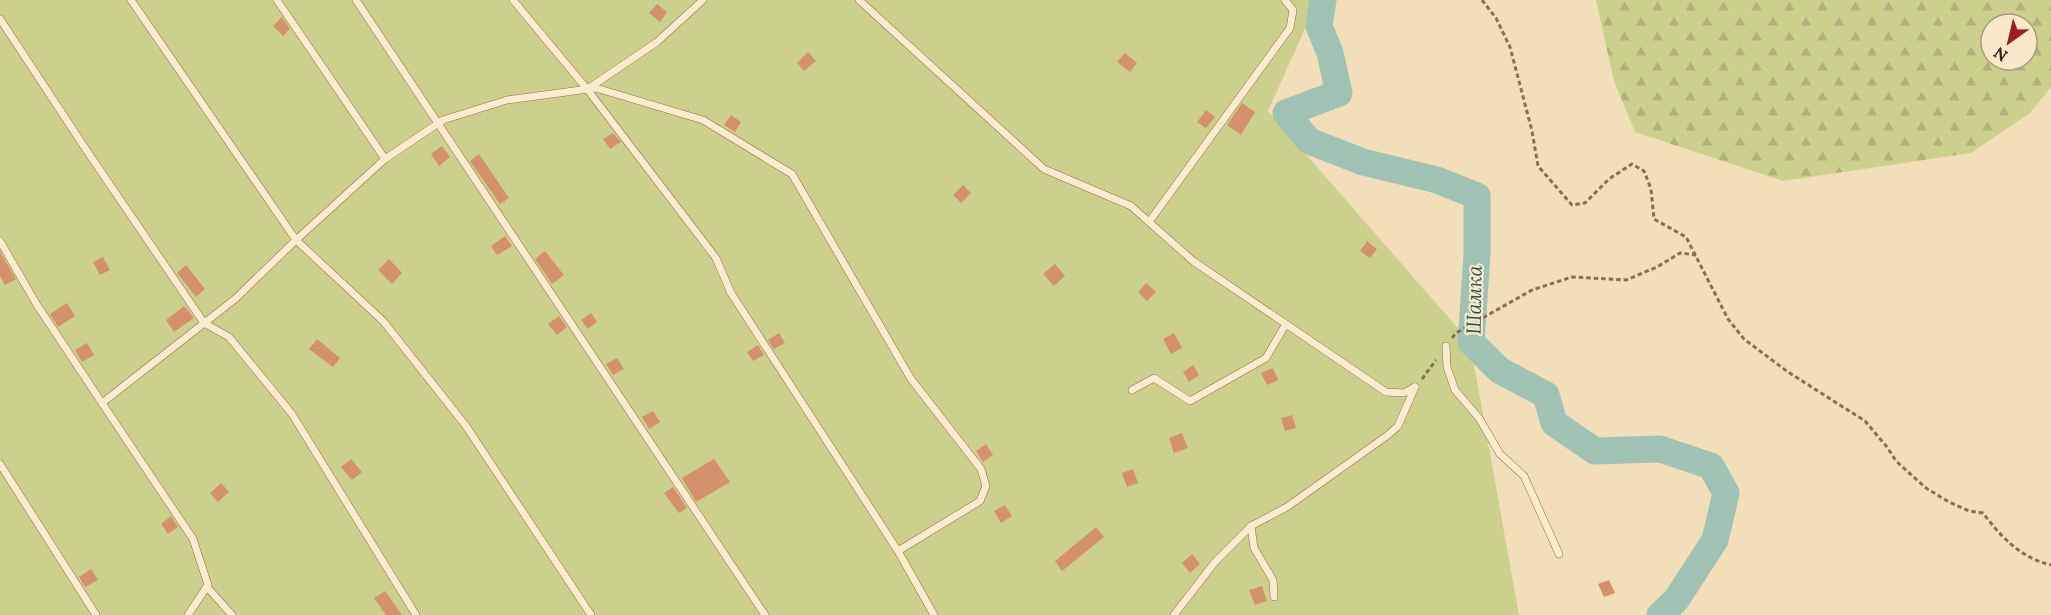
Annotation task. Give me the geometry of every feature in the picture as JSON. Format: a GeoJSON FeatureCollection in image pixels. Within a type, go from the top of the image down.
{"type":"FeatureCollection","features":[{"type":"Feature","properties":{"kind":"lane"},"geometry":{"type":"LineString","coordinates":[[131,0],[296,240],[383,321],[466,426],[591,615]]}},
{"type":"Feature","properties":{"kind":"lane"},"geometry":{"type":"LineString","coordinates":[[277,0],[385,159]]}},
{"type":"Feature","properties":{"kind":"lane"},"geometry":{"type":"LineString","coordinates":[[356,0],[765,615]]}},
{"type":"Feature","properties":{"kind":"lane"},"geometry":{"type":"LineString","coordinates":[[513,0],[587,89],[716,258],[731,293],[898,551],[934,615]]}},
{"type":"Feature","properties":{"kind":"lane"},"geometry":{"type":"LineString","coordinates":[[587,89],[657,42],[703,0]]}},
{"type":"Feature","properties":{"kind":"lane"},"geometry":{"type":"LineString","coordinates":[[859,0],[1044,169],[1131,206],[1193,261],[1386,392],[1404,393],[1415,387]]}},
{"type":"Feature","properties":{"kind":"lane"},"geometry":{"type":"LineString","coordinates":[[1149,222],[1290,28],[1293,10],[1285,0]]}},
{"type":"Feature","properties":{"kind":"lane"},"geometry":{"type":"LineString","coordinates":[[0,19],[204,323],[230,337],[292,414],[416,615]]}},
{"type":"Feature","properties":{"kind":"lane"},"geometry":{"type":"LineString","coordinates":[[102,403],[235,299],[385,159],[443,120],[507,100],[596,88],[703,120],[792,174],[911,379],[981,469],[986,486],[980,501],[898,551]]}},
{"type":"Feature","properties":{"kind":"lane"},"geometry":{"type":"LineString","coordinates":[[0,241],[37,305],[193,539],[208,585],[188,615]]}},
{"type":"Feature","properties":{"kind":"lane"},"geometry":{"type":"LineString","coordinates":[[1132,390],[1154,378],[1190,401],[1266,357],[1286,324]]}},
{"type":"Feature","properties":{"kind":"lane"},"geometry":{"type":"LineString","coordinates":[[1446,346],[1447,367],[1455,390],[1479,418],[1500,454],[1524,476],[1559,554]]}},
{"type":"Feature","properties":{"kind":"lane"},"geometry":{"type":"LineString","coordinates":[[1174,615],[1215,562],[1251,526],[1287,507],[1398,426],[1415,387]]}},
{"type":"Feature","properties":{"kind":"lane"},"geometry":{"type":"LineString","coordinates":[[0,464],[96,615]]}},
{"type":"Feature","properties":{"kind":"lane"},"geometry":{"type":"LineString","coordinates":[[1251,526],[1254,548],[1273,580],[1274,597]]}},
{"type":"Feature","properties":{"kind":"lane"},"geometry":{"type":"LineString","coordinates":[[207,587],[232,615]]}},
{"type":"Feature","properties":{"kind":"path"},"geometry":{"type":"LineString","coordinates":[[1482,0],[1496,18],[1510,47],[1532,131],[1538,166],[1572,205],[1585,203],[1609,179],[1632,164],[1644,171],[1651,189],[1654,219],[1686,237],[1728,319],[1744,339],[1788,372],[1865,421],[1896,461],[1926,488],[1969,511],[1983,513],[1997,532],[2014,548],[2051,565]]}},
{"type":"Feature","properties":{"kind":"path"},"geometry":{"type":"LineString","coordinates":[[1415,387],[1456,333],[1532,290],[1572,277],[1626,280],[1657,267],[1680,253],[1696,255]]}},
{"type":"Feature","properties":{"kind":"green space"},"geometry":{"type":"Polygon","coordinates":[[[0,0],[1318,0],[1268,111],[1470,342],[1519,615],[0,615],[0,0]]]}},
{"type":"Feature","properties":{"kind":"green space"},"geometry":{"type":"Polygon","coordinates":[[[1596,0],[2051,0],[2051,87],[2030,113],[1971,153],[1783,181],[1635,132],[1614,81],[1596,0]]]}},
{"type":"Feature","properties":{"kind":"building"},"geometry":{"type":"Polygon","coordinates":[[[657,4],[667,12],[660,22],[649,13],[657,4]]]}},
{"type":"Feature","properties":{"kind":"building"},"geometry":{"type":"Polygon","coordinates":[[[282,17],[290,29],[283,36],[273,26],[282,17]]]}},
{"type":"Feature","properties":{"kind":"building"},"geometry":{"type":"Polygon","coordinates":[[[808,52],[816,61],[804,71],[797,63],[808,52]]]}},
{"type":"Feature","properties":{"kind":"building"},"geometry":{"type":"Polygon","coordinates":[[[1125,53],[1137,63],[1130,72],[1117,62],[1125,53]]]}},
{"type":"Feature","properties":{"kind":"building"},"geometry":{"type":"Polygon","coordinates":[[[1242,103],[1255,112],[1241,135],[1227,125],[1242,103]]]}},
{"type":"Feature","properties":{"kind":"building"},"geometry":{"type":"Polygon","coordinates":[[[1206,110],[1215,117],[1206,128],[1197,122],[1206,110]]]}},
{"type":"Feature","properties":{"kind":"building"},"geometry":{"type":"Polygon","coordinates":[[[731,115],[741,122],[735,132],[724,125],[731,115]]]}},
{"type":"Feature","properties":{"kind":"building"},"geometry":{"type":"Polygon","coordinates":[[[613,133],[621,142],[610,149],[603,139],[613,133]]]}},
{"type":"Feature","properties":{"kind":"building"},"geometry":{"type":"Polygon","coordinates":[[[442,146],[450,157],[439,166],[431,154],[442,146]]]}},
{"type":"Feature","properties":{"kind":"building"},"geometry":{"type":"Polygon","coordinates":[[[479,154],[509,198],[500,204],[470,161],[479,154]]]}},
{"type":"Feature","properties":{"kind":"building"},"geometry":{"type":"Polygon","coordinates":[[[963,185],[971,193],[961,203],[953,195],[963,185]]]}},
{"type":"Feature","properties":{"kind":"building"},"geometry":{"type":"Polygon","coordinates":[[[505,236],[512,246],[497,255],[491,246],[505,236]]]}},
{"type":"Feature","properties":{"kind":"building"},"geometry":{"type":"Polygon","coordinates":[[[1367,241],[1377,249],[1370,258],[1360,251],[1367,241]]]}},
{"type":"Feature","properties":{"kind":"building"},"geometry":{"type":"Polygon","coordinates":[[[545,251],[564,275],[552,284],[535,259],[545,251]]]}},
{"type":"Feature","properties":{"kind":"building"},"geometry":{"type":"Polygon","coordinates":[[[0,252],[16,279],[5,285],[0,276],[0,252]]]}},
{"type":"Feature","properties":{"kind":"building"},"geometry":{"type":"Polygon","coordinates":[[[103,257],[110,270],[100,275],[93,262],[103,257]]]}},
{"type":"Feature","properties":{"kind":"building"},"geometry":{"type":"Polygon","coordinates":[[[389,259],[402,273],[392,284],[378,270],[389,259]]]}},
{"type":"Feature","properties":{"kind":"building"},"geometry":{"type":"Polygon","coordinates":[[[1055,264],[1065,276],[1054,286],[1043,274],[1055,264]]]}},
{"type":"Feature","properties":{"kind":"building"},"geometry":{"type":"Polygon","coordinates":[[[186,265],[205,289],[196,297],[177,273],[186,265]]]}},
{"type":"Feature","properties":{"kind":"building"},"geometry":{"type":"Polygon","coordinates":[[[1146,283],[1156,292],[1147,301],[1138,292],[1146,283]]]}},
{"type":"Feature","properties":{"kind":"building"},"geometry":{"type":"Polygon","coordinates":[[[67,303],[75,316],[58,327],[50,314],[67,303]]]}},
{"type":"Feature","properties":{"kind":"building"},"geometry":{"type":"Polygon","coordinates":[[[184,306],[194,318],[174,332],[166,320],[184,306]]]}},
{"type":"Feature","properties":{"kind":"building"},"geometry":{"type":"Polygon","coordinates":[[[591,313],[597,322],[588,329],[581,320],[591,313]]]}},
{"type":"Feature","properties":{"kind":"building"},"geometry":{"type":"Polygon","coordinates":[[[559,316],[567,327],[557,335],[548,324],[559,316]]]}},
{"type":"Feature","properties":{"kind":"building"},"geometry":{"type":"Polygon","coordinates":[[[779,333],[785,343],[774,349],[768,340],[779,333]]]}},
{"type":"Feature","properties":{"kind":"building"},"geometry":{"type":"Polygon","coordinates":[[[1174,333],[1182,348],[1171,354],[1163,339],[1174,333]]]}},
{"type":"Feature","properties":{"kind":"building"},"geometry":{"type":"Polygon","coordinates":[[[317,339],[340,358],[333,367],[309,349],[317,339]]]}},
{"type":"Feature","properties":{"kind":"building"},"geometry":{"type":"Polygon","coordinates":[[[87,343],[94,355],[82,362],[75,350],[87,343]]]}},
{"type":"Feature","properties":{"kind":"building"},"geometry":{"type":"Polygon","coordinates":[[[758,345],[764,355],[753,361],[747,352],[758,345]]]}},
{"type":"Feature","properties":{"kind":"building"},"geometry":{"type":"Polygon","coordinates":[[[617,358],[624,369],[613,375],[606,364],[617,358]]]}},
{"type":"Feature","properties":{"kind":"building"},"geometry":{"type":"Polygon","coordinates":[[[1193,365],[1199,375],[1189,382],[1183,372],[1193,365]]]}},
{"type":"Feature","properties":{"kind":"building"},"geometry":{"type":"Polygon","coordinates":[[[1273,368],[1278,380],[1267,385],[1261,373],[1273,368]]]}},
{"type":"Feature","properties":{"kind":"building"},"geometry":{"type":"Polygon","coordinates":[[[653,411],[660,422],[649,429],[642,417],[653,411]]]}},
{"type":"Feature","properties":{"kind":"building"},"geometry":{"type":"Polygon","coordinates":[[[1292,415],[1296,428],[1285,431],[1281,418],[1292,415]]]}},
{"type":"Feature","properties":{"kind":"building"},"geometry":{"type":"Polygon","coordinates":[[[1182,433],[1188,448],[1174,453],[1169,438],[1182,433]]]}},
{"type":"Feature","properties":{"kind":"building"},"geometry":{"type":"Polygon","coordinates":[[[986,444],[993,455],[983,462],[976,451],[986,444]]]}},
{"type":"Feature","properties":{"kind":"building"},"geometry":{"type":"Polygon","coordinates":[[[351,459],[362,472],[352,480],[341,467],[351,459]]]}},
{"type":"Feature","properties":{"kind":"building"},"geometry":{"type":"Polygon","coordinates":[[[714,459],[730,482],[696,502],[682,478],[714,459]]]}},
{"type":"Feature","properties":{"kind":"building"},"geometry":{"type":"Polygon","coordinates":[[[1133,469],[1138,483],[1127,487],[1122,473],[1133,469]]]}},
{"type":"Feature","properties":{"kind":"building"},"geometry":{"type":"Polygon","coordinates":[[[221,483],[229,492],[218,502],[210,493],[221,483]]]}},
{"type":"Feature","properties":{"kind":"building"},"geometry":{"type":"Polygon","coordinates":[[[673,487],[687,508],[679,513],[664,493],[673,487]]]}},
{"type":"Feature","properties":{"kind":"building"},"geometry":{"type":"Polygon","coordinates":[[[1005,505],[1012,516],[1001,523],[994,511],[1005,505]]]}},
{"type":"Feature","properties":{"kind":"building"},"geometry":{"type":"Polygon","coordinates":[[[171,516],[178,527],[168,534],[161,524],[171,516]]]}},
{"type":"Feature","properties":{"kind":"building"},"geometry":{"type":"Polygon","coordinates":[[[1096,527],[1104,537],[1062,571],[1055,561],[1096,527]]]}},
{"type":"Feature","properties":{"kind":"building"},"geometry":{"type":"Polygon","coordinates":[[[1192,554],[1200,564],[1190,573],[1182,563],[1192,554]]]}},
{"type":"Feature","properties":{"kind":"building"},"geometry":{"type":"Polygon","coordinates":[[[91,569],[98,580],[85,587],[79,577],[91,569]]]}},
{"type":"Feature","properties":{"kind":"building"},"geometry":{"type":"Polygon","coordinates":[[[1609,580],[1615,593],[1604,597],[1598,584],[1609,580]]]}},
{"type":"Feature","properties":{"kind":"building"},"geometry":{"type":"Polygon","coordinates":[[[1262,586],[1267,601],[1255,605],[1249,590],[1262,586]]]}},
{"type":"Feature","properties":{"kind":"building"},"geometry":{"type":"Polygon","coordinates":[[[385,591],[402,615],[386,615],[374,598],[385,591]]]}},
{"type":"Feature","properties":{"kind":"waterway","name":"Шамка"},"geometry":{"type":"LineString","coordinates":[[1323,0],[1319,26],[1330,53],[1339,93],[1286,113],[1309,141],[1363,162],[1437,180],[1477,196],[1477,255],[1471,342],[1499,370],[1546,395],[1554,423],[1595,451],[1660,449],[1711,466],[1726,493],[1715,540],[1676,600],[1660,615]]}}]}
